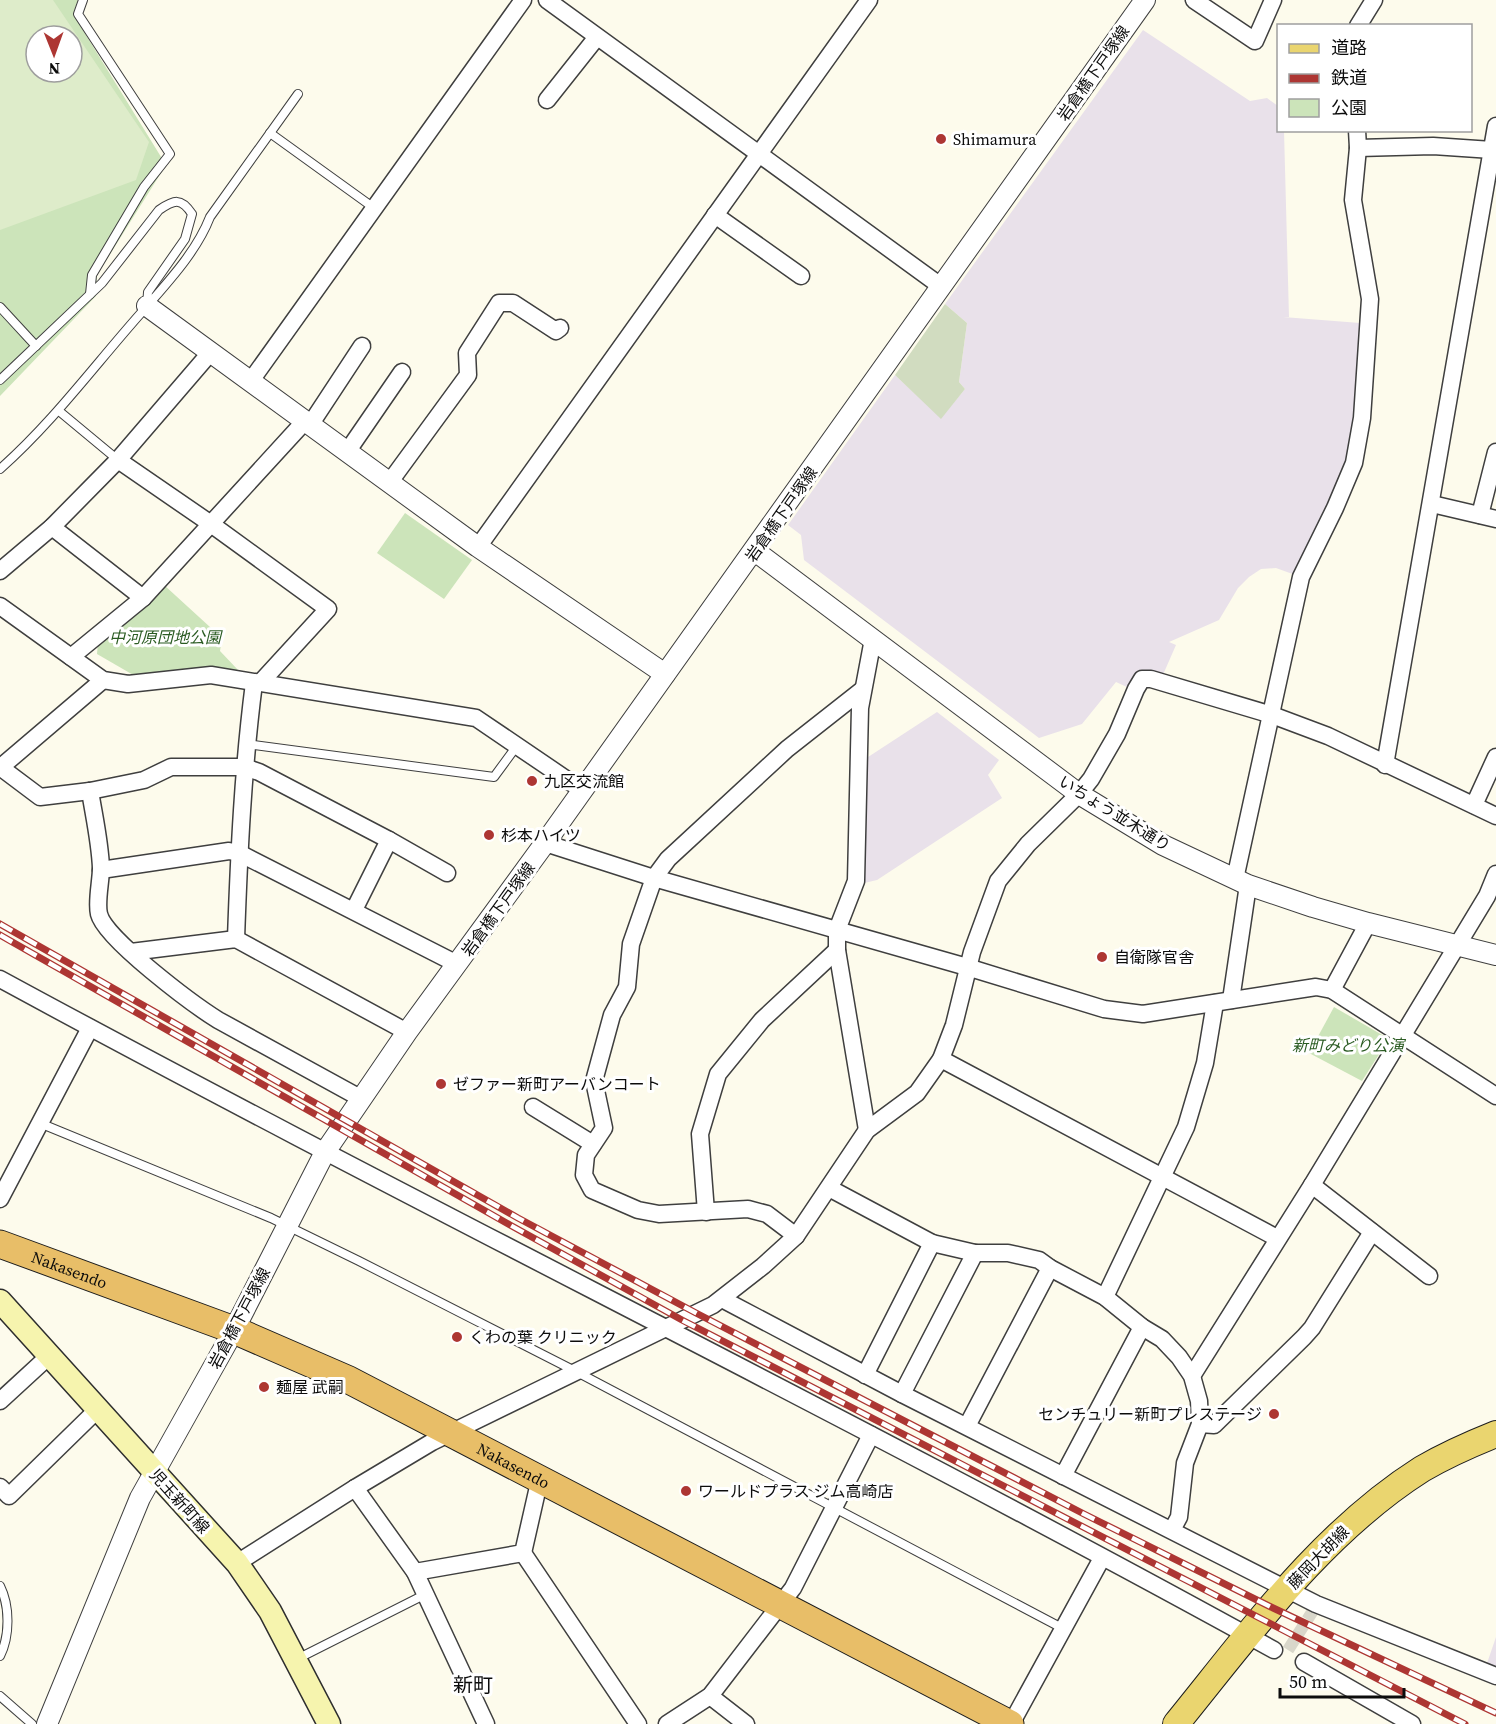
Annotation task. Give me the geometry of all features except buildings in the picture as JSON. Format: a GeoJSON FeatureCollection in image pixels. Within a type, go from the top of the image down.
{"type":"FeatureCollection","features":[{"type":"Feature","properties":{"kind":"highway","name":"Nakasendo"},"geometry":{"type":"LineString","coordinates":[[0,1244],[234,1330],[340,1375],[1011,1724]]}},
{"type":"Feature","properties":{"kind":"main road","name":"児玉新町線"},"geometry":{"type":"LineString","coordinates":[[0,1301],[237,1563],[270,1611],[329,1724]]}},
{"type":"Feature","properties":{"kind":"main road","name":"藤岡大胡線"},"geometry":{"type":"LineString","coordinates":[[1176,1724],[1287,1588],[1335,1538],[1422,1469],[1455,1451],[1496,1434]]}},
{"type":"Feature","properties":{"kind":"street"},"geometry":{"type":"LineString","coordinates":[[250,382],[523,0]]}},
{"type":"Feature","properties":{"kind":"street"},"geometry":{"type":"LineString","coordinates":[[547,0],[942,287]]}},
{"type":"Feature","properties":{"kind":"street"},"geometry":{"type":"LineString","coordinates":[[478,547],[869,0]]}},
{"type":"Feature","properties":{"kind":"street","name":"岩倉橋下戸塚線"},"geometry":{"type":"LineString","coordinates":[[47,1724],[131,1519],[154,1472],[234,1330],[325,1152],[407,1032],[546,843],[755,551],[1145,0]]}},
{"type":"Feature","properties":{"kind":"street"},"geometry":{"type":"LineString","coordinates":[[1194,0],[1255,41],[1273,0]]}},
{"type":"Feature","properties":{"kind":"street"},"geometry":{"type":"LineString","coordinates":[[1359,24],[1374,0]]}},
{"type":"Feature","properties":{"kind":"street"},"geometry":{"type":"LineString","coordinates":[[547,100],[597,37]]}},
{"type":"Feature","properties":{"kind":"street"},"geometry":{"type":"LineString","coordinates":[[1385,765],[1432,504],[1488,220],[1492,150],[1496,126]]}},
{"type":"Feature","properties":{"kind":"street"},"geometry":{"type":"LineString","coordinates":[[1105,1297],[1186,1127],[1223,1001],[1241,882],[1301,578],[1354,463],[1362,418],[1370,299],[1353,200],[1358,148],[1357,132]]}},
{"type":"Feature","properties":{"kind":"street"},"geometry":{"type":"LineString","coordinates":[[1358,148],[1433,146],[1492,150]]}},
{"type":"Feature","properties":{"kind":"street"},"geometry":{"type":"LineString","coordinates":[[715,215],[801,276]]}},
{"type":"Feature","properties":{"kind":"street"},"geometry":{"type":"LineString","coordinates":[[389,483],[468,375],[467,353],[499,303],[513,303],[556,331],[560,328]]}},
{"type":"Feature","properties":{"kind":"street"},"geometry":{"type":"LineString","coordinates":[[147,306],[478,547],[665,674]]}},
{"type":"Feature","properties":{"kind":"street"},"geometry":{"type":"LineString","coordinates":[[71,657],[143,598],[307,423],[362,346]]}},
{"type":"Feature","properties":{"kind":"street"},"geometry":{"type":"LineString","coordinates":[[0,571],[52,527],[118,460],[210,353]]}},
{"type":"Feature","properties":{"kind":"street"},"geometry":{"type":"LineString","coordinates":[[347,452],[402,372]]}},
{"type":"Feature","properties":{"kind":"street"},"geometry":{"type":"LineString","coordinates":[[1432,504],[1488,517],[1496,452]]}},
{"type":"Feature","properties":{"kind":"street"},"geometry":{"type":"LineString","coordinates":[[118,460],[328,609],[258,683],[246,744],[244,767],[236,939]]}},
{"type":"Feature","properties":{"kind":"street"},"geometry":{"type":"LineString","coordinates":[[52,527],[143,598]]}},
{"type":"Feature","properties":{"kind":"street","name":"いちょう並木通り"},"geometry":{"type":"LineString","coordinates":[[755,551],[1079,794],[1163,844],[1241,882],[1368,923],[1496,955]]}},
{"type":"Feature","properties":{"kind":"street"},"geometry":{"type":"LineString","coordinates":[[0,606],[103,680],[128,684],[211,675],[476,718],[582,790]]}},
{"type":"Feature","properties":{"kind":"street"},"geometry":{"type":"LineString","coordinates":[[867,1130],[837,950],[837,930],[856,881],[860,708],[873,639]]}},
{"type":"Feature","properties":{"kind":"street"},"geometry":{"type":"LineString","coordinates":[[237,1563],[355,1488],[450,1432],[722,1299],[796,1236],[867,1130],[917,1092],[941,1059],[954,1026],[967,967],[998,881],[1028,844],[1079,794],[1091,779],[1117,734],[1142,679],[1151,679],[1272,716],[1328,736],[1496,816]]}},
{"type":"Feature","properties":{"kind":"street"},"geometry":{"type":"LineString","coordinates":[[103,680],[0,767],[40,797],[144,780],[171,767],[244,767],[260,772],[447,873]]}},
{"type":"Feature","properties":{"kind":"street"},"geometry":{"type":"LineString","coordinates":[[796,1236],[767,1214],[748,1209],[659,1214],[638,1210],[592,1190],[584,1175],[586,1155],[604,1128],[594,1081],[612,1015],[627,987],[631,944],[654,878],[668,859],[787,749],[862,690]]}},
{"type":"Feature","properties":{"kind":"street"},"geometry":{"type":"LineString","coordinates":[[1474,805],[1496,757]]}},
{"type":"Feature","properties":{"kind":"street"},"geometry":{"type":"LineString","coordinates":[[90,790],[101,870],[99,914],[107,929],[200,1009],[362,1099]]}},
{"type":"Feature","properties":{"kind":"street"},"geometry":{"type":"LineString","coordinates":[[354,910],[389,840]]}},
{"type":"Feature","properties":{"kind":"street"},"geometry":{"type":"LineString","coordinates":[[546,843],[654,878],[967,967],[1104,1009],[1143,1014],[1316,987],[1332,990],[1496,1095]]}},
{"type":"Feature","properties":{"kind":"street"},"geometry":{"type":"LineString","coordinates":[[101,870],[229,851],[239,853],[457,964]]}},
{"type":"Feature","properties":{"kind":"street"},"geometry":{"type":"LineString","coordinates":[[1192,1376],[1312,1185],[1458,944],[1496,874]]}},
{"type":"Feature","properties":{"kind":"street"},"geometry":{"type":"LineString","coordinates":[[1332,990],[1368,923]]}},
{"type":"Feature","properties":{"kind":"street"},"geometry":{"type":"LineString","coordinates":[[131,952],[236,939],[407,1032]]}},
{"type":"Feature","properties":{"kind":"street"},"geometry":{"type":"LineString","coordinates":[[706,1212],[700,1134],[718,1074],[762,1020],[837,950]]}},
{"type":"Feature","properties":{"kind":"street"},"geometry":{"type":"LineString","coordinates":[[0,979],[325,1152],[871,1435],[1274,1650]]}},
{"type":"Feature","properties":{"kind":"street"},"geometry":{"type":"LineString","coordinates":[[0,1199],[42,1124],[90,1028]]}},
{"type":"Feature","properties":{"kind":"street"},"geometry":{"type":"LineString","coordinates":[[941,1059],[1277,1238]]}},
{"type":"Feature","properties":{"kind":"street"},"geometry":{"type":"LineString","coordinates":[[533,1107],[593,1144]]}},
{"type":"Feature","properties":{"kind":"street"},"geometry":{"type":"LineString","coordinates":[[1312,1185],[1429,1276]]}},
{"type":"Feature","properties":{"kind":"street"},"geometry":{"type":"LineString","coordinates":[[829,1188],[932,1243],[975,1253],[1008,1253],[1039,1260],[1105,1297],[1142,1327],[1162,1339],[1179,1357],[1192,1376],[1199,1401],[1200,1424],[1185,1463],[1179,1517],[1172,1530]]}},
{"type":"Feature","properties":{"kind":"street"},"geometry":{"type":"LineString","coordinates":[[1200,1424],[1214,1425],[1304,1337],[1312,1328],[1372,1232]]}},
{"type":"Feature","properties":{"kind":"street"},"geometry":{"type":"LineString","coordinates":[[865,1375],[932,1243]]}},
{"type":"Feature","properties":{"kind":"street"},"geometry":{"type":"LineString","coordinates":[[902,1394],[975,1253]]}},
{"type":"Feature","properties":{"kind":"street"},"geometry":{"type":"LineString","coordinates":[[967,1426],[1050,1268]]}},
{"type":"Feature","properties":{"kind":"street"},"geometry":{"type":"LineString","coordinates":[[722,1299],[902,1394],[1316,1604],[1496,1676]]}},
{"type":"Feature","properties":{"kind":"street"},"geometry":{"type":"LineString","coordinates":[[1063,1476],[1142,1327]]}},
{"type":"Feature","properties":{"kind":"street"},"geometry":{"type":"LineString","coordinates":[[0,1401],[49,1356]]}},
{"type":"Feature","properties":{"kind":"street"},"geometry":{"type":"LineString","coordinates":[[0,1487],[9,1496],[98,1408]]}},
{"type":"Feature","properties":{"kind":"street"},"geometry":{"type":"LineString","coordinates":[[667,1724],[710,1696],[781,1605],[871,1435]]}},
{"type":"Feature","properties":{"kind":"street"},"geometry":{"type":"LineString","coordinates":[[540,1478],[523,1554],[638,1724]]}},
{"type":"Feature","properties":{"kind":"street"},"geometry":{"type":"LineString","coordinates":[[355,1488],[415,1572],[486,1724]]}},
{"type":"Feature","properties":{"kind":"street"},"geometry":{"type":"LineString","coordinates":[[415,1572],[523,1554]]}},
{"type":"Feature","properties":{"kind":"street"},"geometry":{"type":"LineString","coordinates":[[1011,1724],[1102,1558]]}},
{"type":"Feature","properties":{"kind":"street"},"geometry":{"type":"LineString","coordinates":[[1304,1662],[1412,1724]]}},
{"type":"Feature","properties":{"kind":"street"},"geometry":{"type":"LineString","coordinates":[[710,1696],[746,1724]]}},
{"type":"Feature","properties":{"kind":"lane"},"geometry":{"type":"LineString","coordinates":[[83,0],[78,14],[170,154],[144,187],[92,275],[90,294]]}},
{"type":"Feature","properties":{"kind":"lane"},"geometry":{"type":"LineString","coordinates":[[0,469],[25,447],[59,411],[202,237],[210,217],[298,94]]}},
{"type":"Feature","properties":{"kind":"lane"},"geometry":{"type":"LineString","coordinates":[[270,133],[374,208]]}},
{"type":"Feature","properties":{"kind":"lane"},"geometry":{"type":"LineString","coordinates":[[0,380],[102,283],[159,210],[171,202],[178,201],[187,206],[192,214],[191,222],[185,239],[148,292],[147,306]]}},
{"type":"Feature","properties":{"kind":"lane"},"geometry":{"type":"LineString","coordinates":[[0,308],[36,346]]}},
{"type":"Feature","properties":{"kind":"lane"},"geometry":{"type":"LineString","coordinates":[[59,411],[118,460]]}},
{"type":"Feature","properties":{"kind":"lane"},"geometry":{"type":"LineString","coordinates":[[246,744],[494,777],[516,747]]}},
{"type":"Feature","properties":{"kind":"lane"},"geometry":{"type":"LineString","coordinates":[[42,1124],[287,1225],[575,1371],[1062,1628]]}},
{"type":"Feature","properties":{"kind":"lane"},"geometry":{"type":"LineString","coordinates":[[0,1586],[4,1594],[7,1621],[5,1645],[0,1656]]}},
{"type":"Feature","properties":{"kind":"lane"},"geometry":{"type":"LineString","coordinates":[[296,1659],[426,1594]]}},
{"type":"Feature","properties":{"kind":"lane"},"geometry":{"type":"LineString","coordinates":[[0,1696],[32,1724]]}},
{"type":"Feature","properties":{"kind":"shaded area"},"geometry":{"type":"Polygon","coordinates":[[[1143,30],[1250,101],[1267,98],[1277,105],[1277,132],[1284,132],[1289,317],[1283,317],[1360,323],[1354,419],[1347,462],[1298,576],[1276,568],[1261,569],[1238,588],[1219,620],[1169,642],[1176,645],[1162,677],[1138,670],[1129,688],[1116,682],[1082,724],[1039,738],[804,560],[801,535],[788,525],[895,375],[941,418],[965,389],[959,382],[967,323],[945,304],[1143,30]]]}},
{"type":"Feature","properties":{"kind":"shaded area"},"geometry":{"type":"Polygon","coordinates":[[[937,712],[999,760],[988,775],[1002,798],[877,880],[860,884],[862,761],[937,712]]]}},
{"type":"Feature","properties":{"kind":"shaded area"},"geometry":{"type":"Polygon","coordinates":[[[1496,1637],[1496,1673],[1485,1669],[1496,1637]]]}},
{"type":"Feature","properties":{"kind":"green space"},"geometry":{"type":"Polygon","coordinates":[[[0,0],[78,0],[73,14],[79,24],[24,24],[24,84],[84,84],[84,32],[166,165],[97,275],[96,296],[0,396],[0,0]]]}},
{"type":"Feature","properties":{"kind":"green space"},"geometry":{"type":"Polygon","coordinates":[[[0,0],[53,0],[69,24],[24,24],[24,84],[84,84],[84,46],[149,142],[136,180],[0,230],[0,0]]]}},
{"type":"Feature","properties":{"kind":"green space"},"geometry":{"type":"Polygon","coordinates":[[[945,304],[967,323],[959,382],[965,389],[941,419],[895,375],[945,304]]]}},
{"type":"Feature","properties":{"kind":"green space"},"geometry":{"type":"Polygon","coordinates":[[[405,513],[472,560],[444,599],[377,553],[405,513]]]}},
{"type":"Feature","properties":{"kind":"green space","name":"中河原団地公園"},"geometry":{"type":"Polygon","coordinates":[[[164,585],[222,638],[220,651],[238,670],[235,673],[135,676],[97,654],[98,642],[164,585]]]}},
{"type":"Feature","properties":{"kind":"green space","name":"新町みどり公演"},"geometry":{"type":"Polygon","coordinates":[[[1334,1007],[1384,1036],[1385,1045],[1362,1081],[1309,1053],[1334,1007]]]}},
{"type":"Feature","properties":{"kind":"tunnel"},"geometry":{"type":"LineString","coordinates":[[1288,1650],[1321,1598]]}},
{"type":"Feature","properties":{"kind":"railway"},"geometry":{"type":"LineString","coordinates":[[0,924],[518,1218],[696,1313],[1084,1514],[1271,1607],[1496,1713]]}},
{"type":"Feature","properties":{"kind":"railway"},"geometry":{"type":"LineString","coordinates":[[0,935],[510,1225],[682,1320],[1465,1724]]}},
{"type":"Feature","properties":{"kind":"place","name":"Shimamura"},"geometry":{"type":"Point","coordinates":[941,139]}},
{"type":"Feature","properties":{"kind":"place","name":"九区交流館"},"geometry":{"type":"Point","coordinates":[532,781]}},
{"type":"Feature","properties":{"kind":"place","name":"杉本ハイツ"},"geometry":{"type":"Point","coordinates":[489,835]}},
{"type":"Feature","properties":{"kind":"place","name":"自衛隊官舎"},"geometry":{"type":"Point","coordinates":[1102,957]}},
{"type":"Feature","properties":{"kind":"place","name":"ゼファー新町アーバンコート"},"geometry":{"type":"Point","coordinates":[441,1084]}},
{"type":"Feature","properties":{"kind":"place","name":"くわの葉 クリニック"},"geometry":{"type":"Point","coordinates":[457,1337]}},
{"type":"Feature","properties":{"kind":"place","name":"麺屋 武嗣"},"geometry":{"type":"Point","coordinates":[264,1387]}},
{"type":"Feature","properties":{"kind":"place","name":"センチュリー新町プレステージ"},"geometry":{"type":"Point","coordinates":[1274,1414]}},
{"type":"Feature","properties":{"kind":"place","name":"ワールドプラス ジム高崎店"},"geometry":{"type":"Point","coordinates":[686,1491]}},
{"type":"Feature","properties":{"kind":"district","name":"新町"},"geometry":{"type":"Point","coordinates":[473,1685]}}]}
